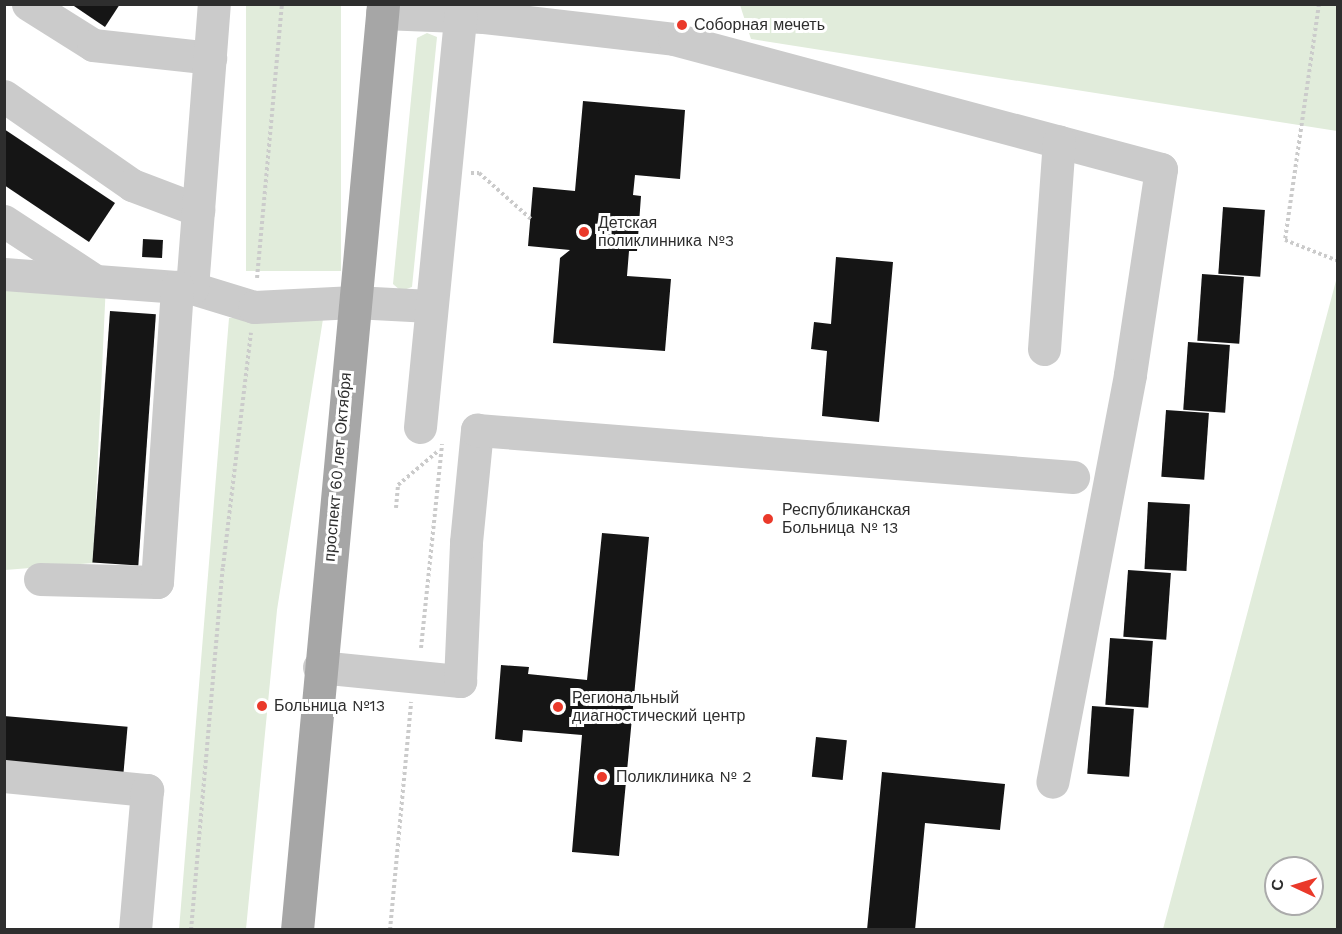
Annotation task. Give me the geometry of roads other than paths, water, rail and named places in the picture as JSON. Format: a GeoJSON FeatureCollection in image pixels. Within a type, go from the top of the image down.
{"type":"FeatureCollection","features":[{"type":"Feature","properties":{"kind":"main road","name":"проспект 60 лет Октября"},"geometry":{"type":"LineString","coordinates":[[297,930],[319,667],[382,9]]}},
{"type":"Feature","properties":{"kind":"street"},"geometry":{"type":"LineString","coordinates":[[28,4],[93,45],[210,58]]}},
{"type":"Feature","properties":{"kind":"street"},"geometry":{"type":"LineString","coordinates":[[40,579],[158,582],[185,287],[198,210],[214,4]]}},
{"type":"Feature","properties":{"kind":"street"},"geometry":{"type":"LineString","coordinates":[[382,9],[674,39],[1161,169],[1130,375],[1052,782]]}},
{"type":"Feature","properties":{"kind":"street"},"geometry":{"type":"LineString","coordinates":[[435,438],[430,306],[460,16]]}},
{"type":"Feature","properties":{"kind":"street"},"geometry":{"type":"LineString","coordinates":[[4,96],[132,185],[198,210]]}},
{"type":"Feature","properties":{"kind":"street"},"geometry":{"type":"LineString","coordinates":[[1044,349],[1059,142]]}},
{"type":"Feature","properties":{"kind":"street"},"geometry":{"type":"LineString","coordinates":[[4,221],[96,280]]}},
{"type":"Feature","properties":{"kind":"street"},"geometry":{"type":"LineString","coordinates":[[4,274],[185,287],[254,307],[354,302],[430,306]]}},
{"type":"Feature","properties":{"kind":"street"},"geometry":{"type":"LineString","coordinates":[[319,667],[460,681],[466,542],[477,430],[1072,477]]}},
{"type":"Feature","properties":{"kind":"street"},"geometry":{"type":"LineString","coordinates":[[4,776],[147,790],[135,930]]}},
{"type":"Feature","properties":{"kind":"place","name":"Соборная мечеть"},"geometry":{"type":"Point","coordinates":[682,25]}},
{"type":"Feature","properties":{"kind":"place","name":"Детская поликлинника №3"},"geometry":{"type":"Point","coordinates":[584,232]}},
{"type":"Feature","properties":{"kind":"place","name":"Республиканская Больница № 13"},"geometry":{"type":"Point","coordinates":[768,519]}},
{"type":"Feature","properties":{"kind":"place","name":"Больница №13"},"geometry":{"type":"Point","coordinates":[262,706]}},
{"type":"Feature","properties":{"kind":"place","name":"Региональный диагностический центр"},"geometry":{"type":"Point","coordinates":[558,707]}},
{"type":"Feature","properties":{"kind":"place","name":"Поликлиника № 2"},"geometry":{"type":"Point","coordinates":[602,777]}}]}
